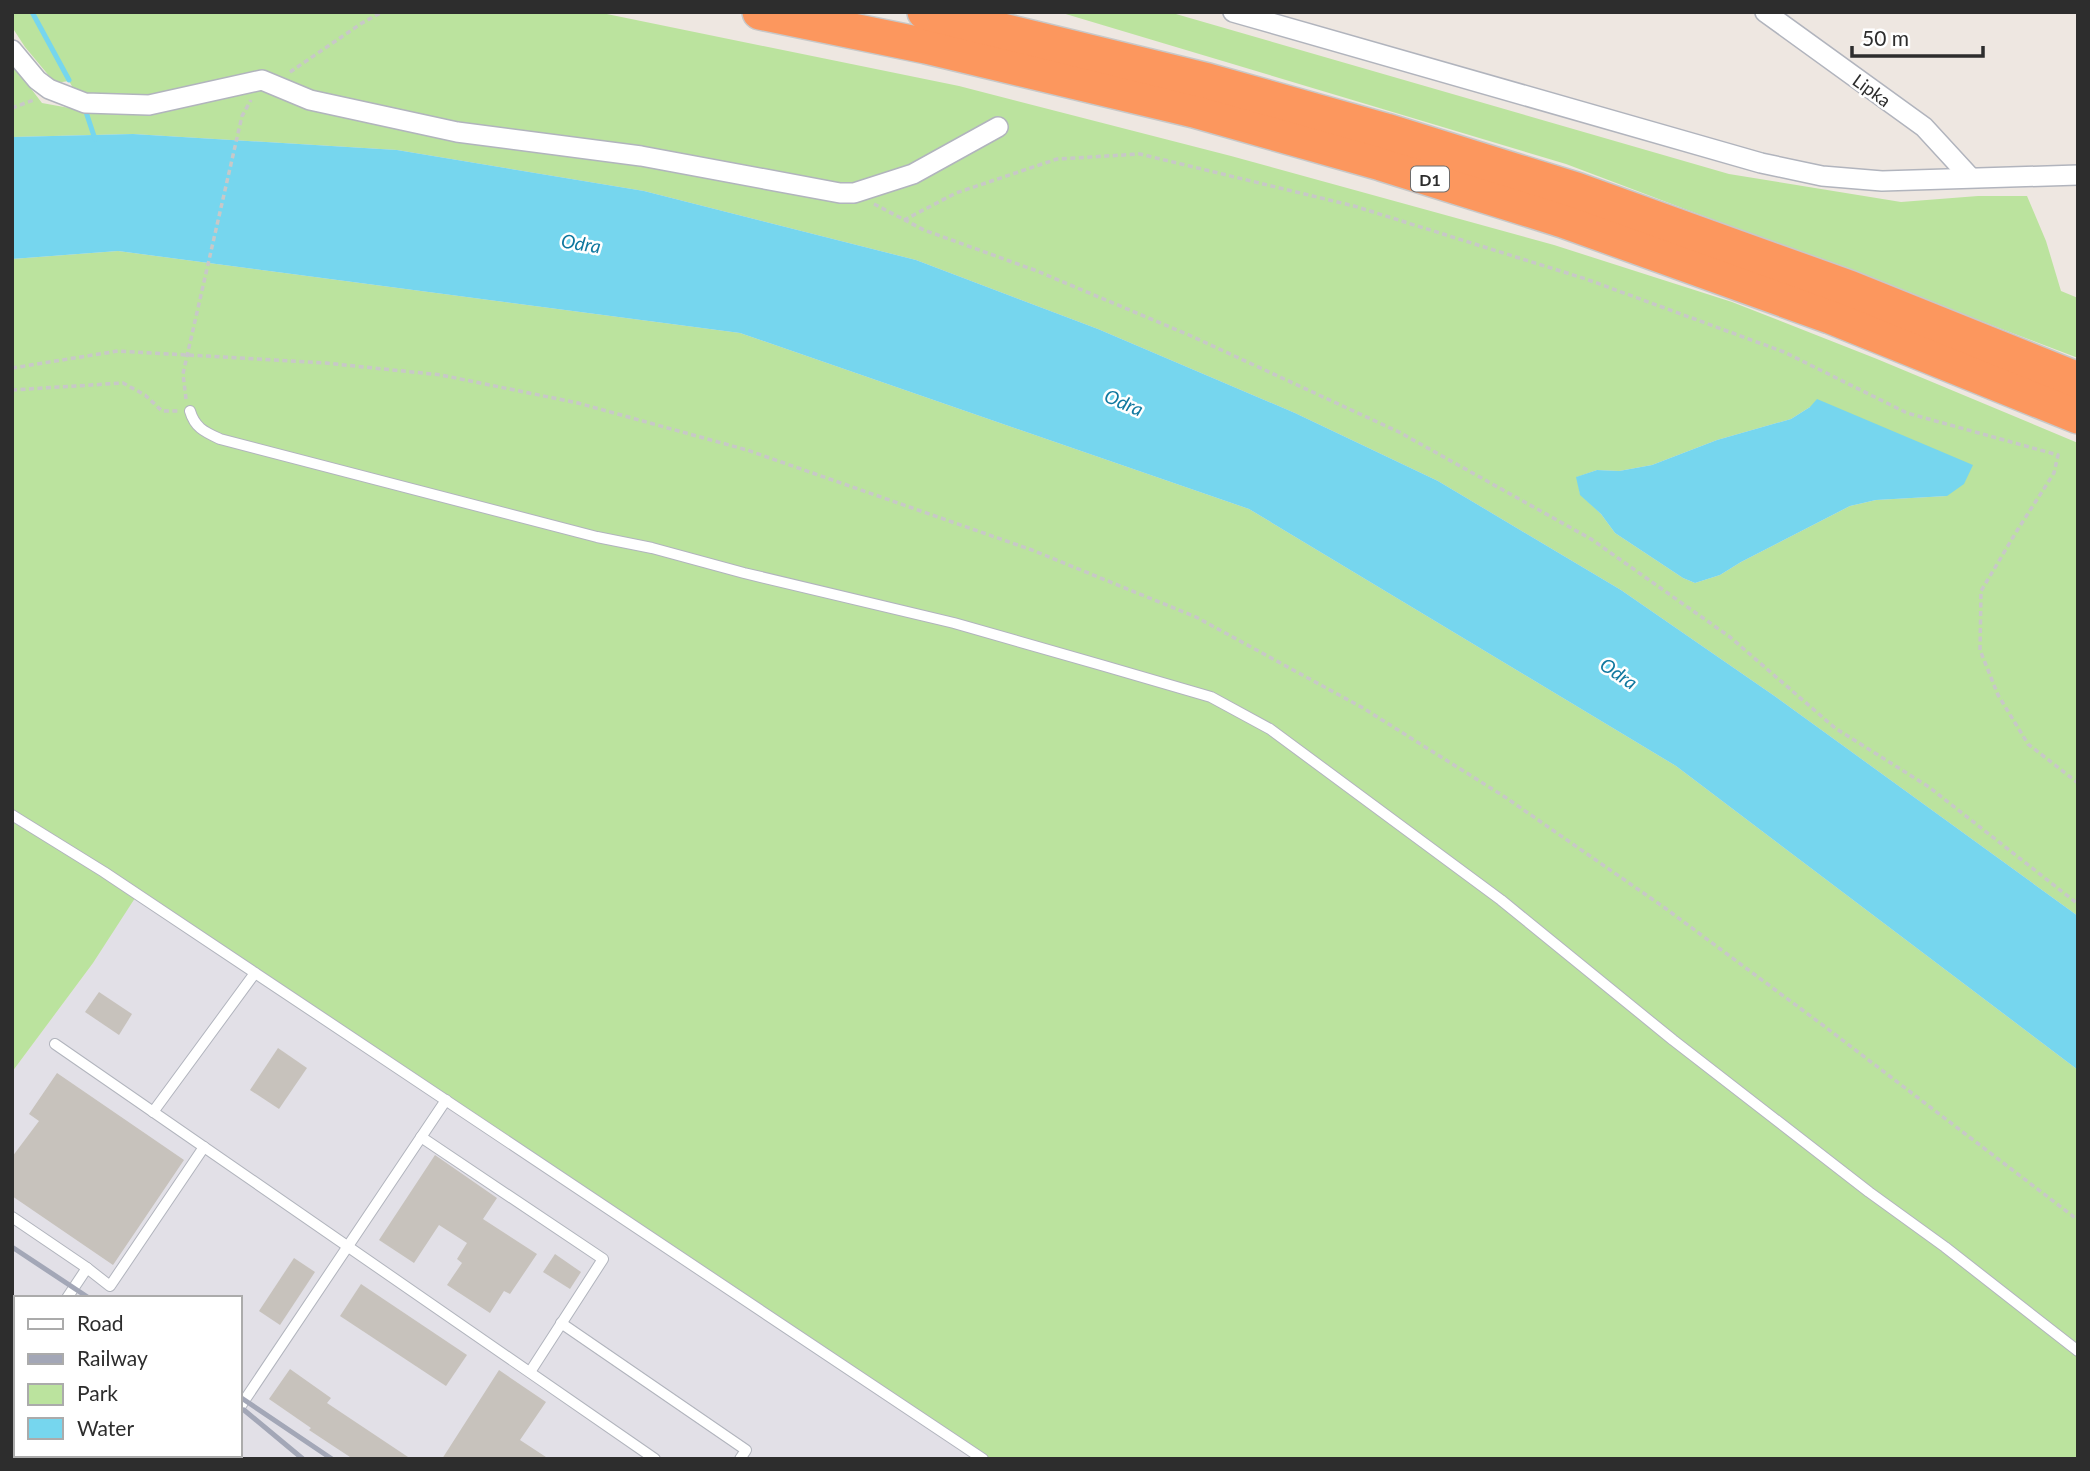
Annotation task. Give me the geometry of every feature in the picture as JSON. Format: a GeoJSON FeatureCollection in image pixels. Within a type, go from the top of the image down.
{"type":"FeatureCollection","features":[{"type":"Feature","properties":{"kind":"highway","name":"D1"},"geometry":{"type":"LineString","coordinates":[[760,12],[926,46],[1194,110],[1381,163],[1563,220],[1830,316],[2078,416]]}},
{"type":"Feature","properties":{"kind":"highway","name":"D1"},"geometry":{"type":"LineString","coordinates":[[925,12],[1208,81],[1386,131],[1576,190],[1849,288],[2078,380]]}},
{"type":"Feature","properties":{"kind":"street"},"geometry":{"type":"LineString","coordinates":[[1233,12],[1267,16],[1786,168],[1822,176],[1882,181],[2078,175]]}},
{"type":"Feature","properties":{"kind":"street","name":"Lipka"},"geometry":{"type":"LineString","coordinates":[[1765,12],[1924,127],[1970,177]]}},
{"type":"Feature","properties":{"kind":"street"},"geometry":{"type":"LineString","coordinates":[[12,50],[37,80],[49,89],[85,103],[149,105],[267,82],[310,100],[457,132],[641,156],[840,194],[854,193],[913,174],[998,127]]}},
{"type":"Feature","properties":{"kind":"lane"},"geometry":{"type":"LineString","coordinates":[[190,411],[193,422],[220,439],[597,537],[652,548],[954,623],[1211,697],[1270,729],[1490,892],[1674,1040],[2078,1351]]}},
{"type":"Feature","properties":{"kind":"lane"},"geometry":{"type":"LineString","coordinates":[[12,815],[104,872],[983,1459]]}},
{"type":"Feature","properties":{"kind":"lane"},"geometry":{"type":"LineString","coordinates":[[153,1112],[255,973]]}},
{"type":"Feature","properties":{"kind":"lane"},"geometry":{"type":"LineString","coordinates":[[55,1044],[655,1459]]}},
{"type":"Feature","properties":{"kind":"lane"},"geometry":{"type":"LineString","coordinates":[[242,1404],[446,1100]]}},
{"type":"Feature","properties":{"kind":"lane"},"geometry":{"type":"LineString","coordinates":[[421,1137],[603,1259],[530,1372]]}},
{"type":"Feature","properties":{"kind":"lane"},"geometry":{"type":"LineString","coordinates":[[12,1217],[110,1286],[204,1147]]}},
{"type":"Feature","properties":{"kind":"lane"},"geometry":{"type":"LineString","coordinates":[[68,1296],[87,1268]]}},
{"type":"Feature","properties":{"kind":"lane"},"geometry":{"type":"LineString","coordinates":[[561,1323],[746,1450],[740,1459]]}},
{"type":"Feature","properties":{"kind":"path"},"geometry":{"type":"LineString","coordinates":[[12,390],[123,383],[145,394],[162,411],[190,411],[183,374],[242,116],[267,82],[383,12]]}},
{"type":"Feature","properties":{"kind":"path"},"geometry":{"type":"LineString","coordinates":[[904,220],[956,192],[1057,159],[1140,154],[1354,206],[1586,279],[1784,352],[1907,413],[2058,455],[2054,473],[1981,591],[1980,650],[1998,695],[2028,744],[2078,783]]}},
{"type":"Feature","properties":{"kind":"path"},"geometry":{"type":"LineString","coordinates":[[854,193],[924,230],[1037,271],[1176,330],[1399,432],[1591,539],[1730,637],[1835,728],[1929,787],[2078,904]]}},
{"type":"Feature","properties":{"kind":"path"},"geometry":{"type":"LineString","coordinates":[[12,368],[118,351],[187,356]]}},
{"type":"Feature","properties":{"kind":"shaded area"},"geometry":{"type":"Polygon","coordinates":[[[137,894],[983,1459],[12,1459],[12,1072],[93,963],[137,894]]]}},
{"type":"Feature","properties":{"kind":"green space"},"geometry":{"type":"Polygon","coordinates":[[[12,12],[597,12],[959,86],[1231,156],[1554,245],[1732,302],[2078,443],[2078,916],[1776,697],[1621,590],[1438,481],[1295,413],[1098,329],[916,260],[644,191],[397,150],[133,134],[12,137],[12,64],[42,103],[86,111],[69,81],[55,83],[12,27],[12,12]],[[1810,407],[1791,419],[1717,440],[1652,465],[1619,471],[1597,470],[1577,477],[1580,494],[1601,514],[1615,533],[1683,578],[1695,583],[1720,575],[1850,506],[1876,500],[1947,496],[1810,407]]]}},
{"type":"Feature","properties":{"kind":"green space"},"geometry":{"type":"Polygon","coordinates":[[[1059,12],[1169,12],[1729,174],[1901,202],[1978,196],[2027,196],[2046,241],[2061,291],[2078,298],[2078,358],[1566,164],[1059,12]]]}},
{"type":"Feature","properties":{"kind":"green space"},"geometry":{"type":"Polygon","coordinates":[[[118,251],[740,333],[1249,509],[1676,766],[2078,1070],[2078,1459],[983,1459],[137,895],[93,963],[12,1072],[12,259],[118,251]]]}},
{"type":"Feature","properties":{"kind":"water","name":"Odra"},"geometry":{"type":"Polygon","coordinates":[[[133,134],[397,150],[644,191],[916,260],[1098,329],[1295,413],[1438,481],[1621,590],[1776,697],[2078,916],[2078,1070],[1676,766],[1249,509],[740,333],[118,251],[12,259],[12,137],[133,134]]]}},
{"type":"Feature","properties":{"kind":"water"},"geometry":{"type":"Polygon","coordinates":[[[1817,399],[1973,465],[1964,484],[1947,496],[1876,500],[1850,506],[1720,575],[1695,583],[1683,578],[1615,533],[1601,514],[1580,495],[1576,477],[1597,470],[1619,471],[1652,465],[1717,440],[1791,419],[1817,399]]]}},
{"type":"Feature","properties":{"kind":"building"},"geometry":{"type":"Polygon","coordinates":[[[99,992],[132,1014],[119,1035],[85,1012],[99,992]]]}},
{"type":"Feature","properties":{"kind":"building"},"geometry":{"type":"Polygon","coordinates":[[[278,1048],[307,1068],[279,1109],[250,1090],[278,1048]]]}},
{"type":"Feature","properties":{"kind":"building"},"geometry":{"type":"Polygon","coordinates":[[[57,1073],[184,1160],[113,1265],[12,1196],[12,1157],[39,1121],[29,1114],[57,1073]]]}},
{"type":"Feature","properties":{"kind":"building"},"geometry":{"type":"Polygon","coordinates":[[[435,1155],[497,1198],[483,1219],[537,1254],[510,1294],[504,1291],[490,1313],[447,1285],[462,1263],[457,1259],[467,1243],[439,1225],[414,1263],[379,1240],[435,1155]]]}},
{"type":"Feature","properties":{"kind":"building"},"geometry":{"type":"Polygon","coordinates":[[[555,1254],[581,1272],[570,1289],[543,1272],[555,1254]]]}},
{"type":"Feature","properties":{"kind":"building"},"geometry":{"type":"Polygon","coordinates":[[[294,1258],[315,1272],[280,1325],[259,1311],[294,1258]]]}},
{"type":"Feature","properties":{"kind":"building"},"geometry":{"type":"Polygon","coordinates":[[[361,1284],[467,1355],[446,1386],[340,1316],[361,1284]]]}},
{"type":"Feature","properties":{"kind":"building"},"geometry":{"type":"Polygon","coordinates":[[[290,1369],[331,1398],[327,1403],[411,1459],[353,1459],[309,1430],[311,1428],[269,1399],[290,1369]]]}},
{"type":"Feature","properties":{"kind":"building"},"geometry":{"type":"Polygon","coordinates":[[[499,1370],[546,1402],[520,1440],[549,1459],[442,1459],[499,1370]]]}},
{"type":"Feature","properties":{"kind":"waterway"},"geometry":{"type":"LineString","coordinates":[[32,12],[69,80]]}},
{"type":"Feature","properties":{"kind":"waterway"},"geometry":{"type":"LineString","coordinates":[[86,112],[95,139]]}},
{"type":"Feature","properties":{"kind":"railway"},"geometry":{"type":"LineString","coordinates":[[12,1247],[86,1296]]}},
{"type":"Feature","properties":{"kind":"railway"},"geometry":{"type":"LineString","coordinates":[[242,1398],[332,1459]]}},
{"type":"Feature","properties":{"kind":"railway"},"geometry":{"type":"LineString","coordinates":[[244,1410],[303,1459]]}},
{"type":"Feature","properties":{"kind":"railway"},"geometry":{"type":"LineString","coordinates":[[134,1457],[141,1459]]}}]}
